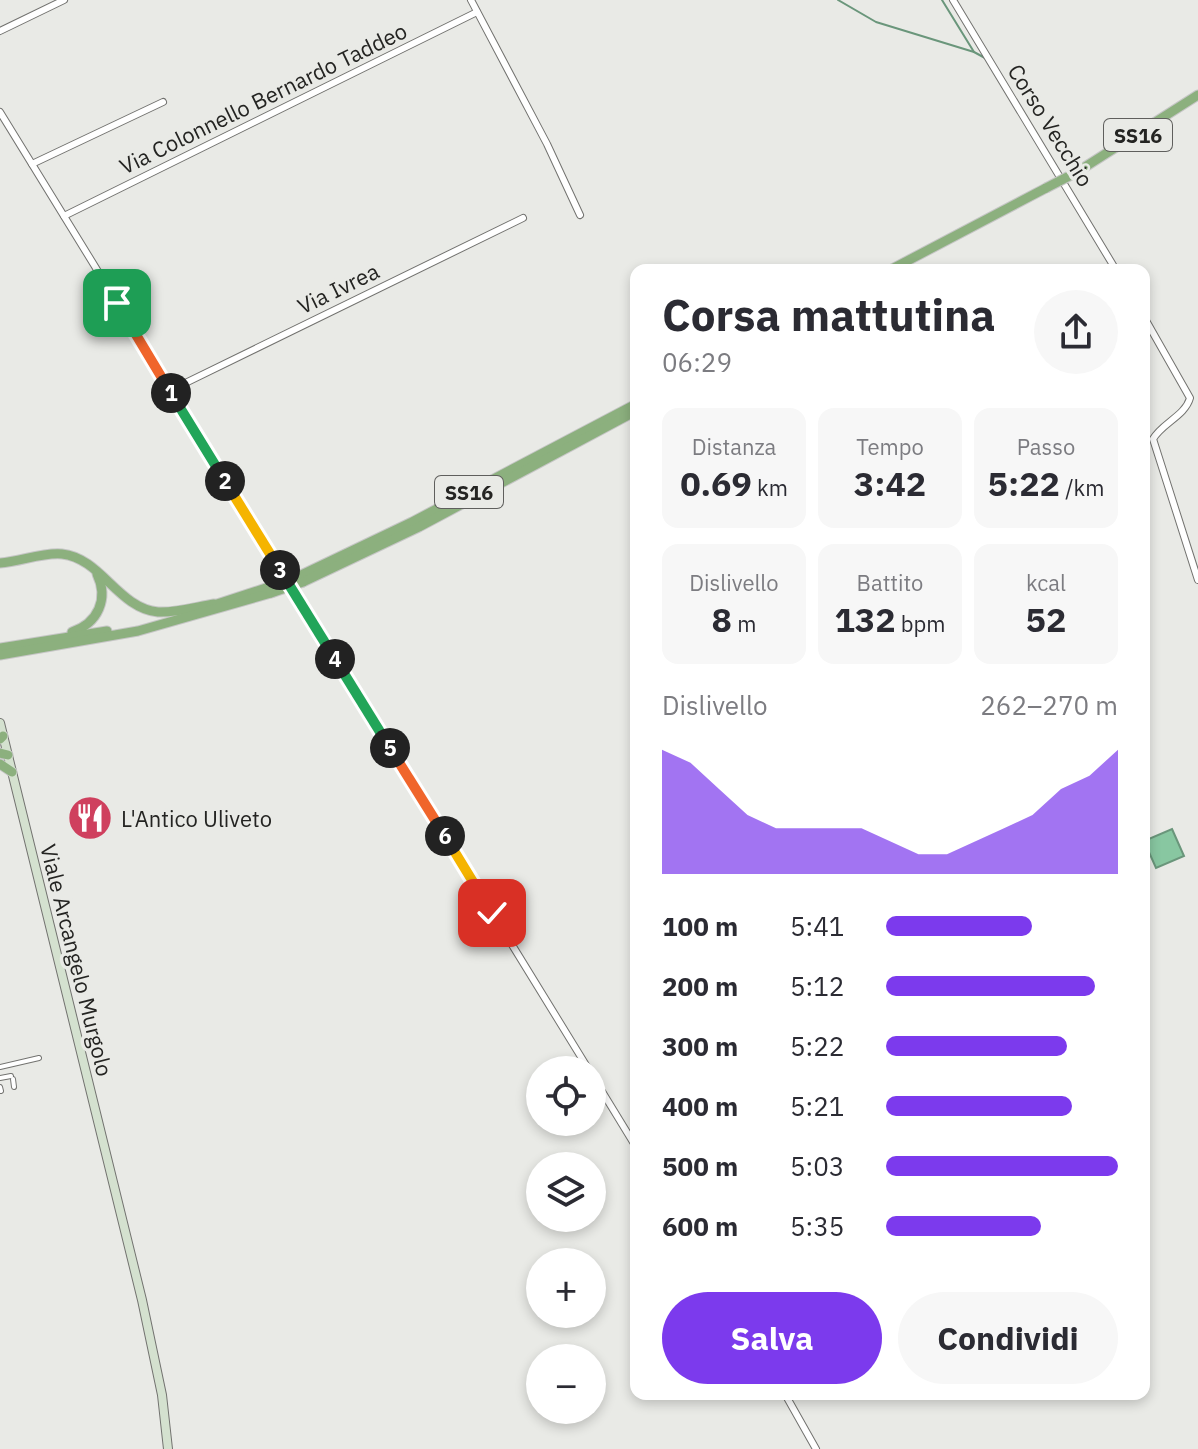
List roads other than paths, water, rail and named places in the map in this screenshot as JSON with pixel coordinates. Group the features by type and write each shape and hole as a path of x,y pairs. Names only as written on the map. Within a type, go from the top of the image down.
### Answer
{"highway":[{"name":"SS16","path":"902,264 1077,175 1198,98"},
{"name":"SS16","path":"913,264 1048,190"},
{"name":"SS16","path":"301,579 630,407"},
{"name":"SS16","path":"2,651 177,616 301,579 419,527 630,414"},
{"path":"2,563 63,554 94,570 134,604 160,619"},
{"path":"2,651 72,632 89,624 99,610 103,593 94,570"},
{"name":"SS16","path":"177,616 269,591"},
{"path":"2,758 12,772"}],"main road":[{"path":"0,723 2,758"},
{"name":"Viale Arcangelo Murgolo","path":"12,772 119,1205 162,1395 168,1449"}],"street":[{"path":"0,31 64,0"},
{"path":"471,0 547,144 580,215"},
{"name":"Corso Vecchio","path":"953,0 1112,264"},
{"name":"Via Colonnello Bernardo Taddeo","path":"64,216 477,12"},
{"path":"32,164 163,102"},
{"path":"0,112 580,1056"},
{"name":"Via Ivrea","path":"169,391 523,218"},
{"path":"1150,328 1190,398 1188,406 1159,429 1153,439 1198,580"},
{"path":"3,1068 39,1058"},
{"path":"0,1078 12,1077 14,1087"},
{"path":"606,1098 630,1137"},
{"path":"788,1400 816,1449"}],"waterway":[{"path":"838,0 876,22 974,52"},
{"path":"942,0 974,52 985,58"}],"place":[{"name":"L'Antico Uliveto","path":"90,818"}]}
